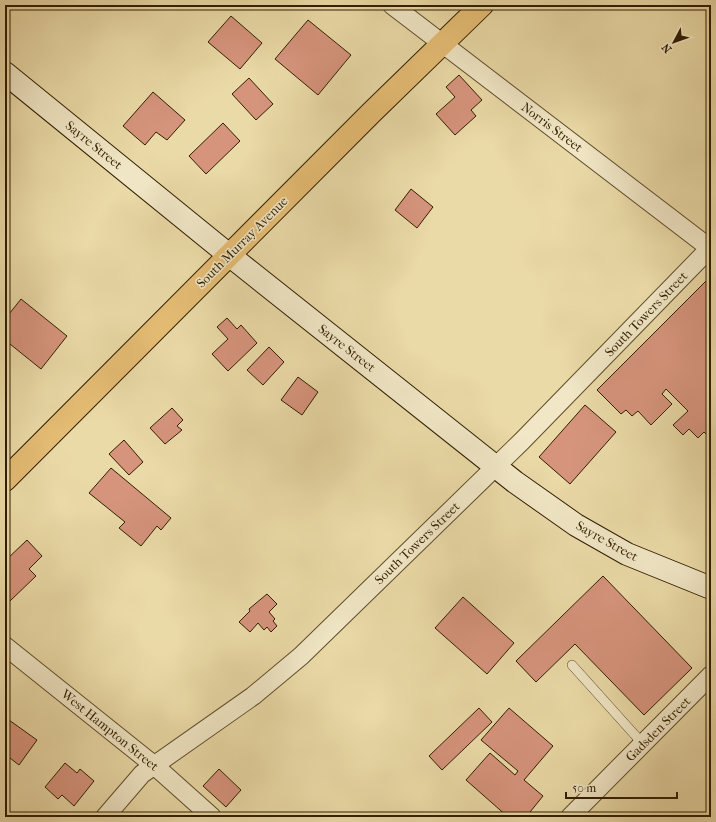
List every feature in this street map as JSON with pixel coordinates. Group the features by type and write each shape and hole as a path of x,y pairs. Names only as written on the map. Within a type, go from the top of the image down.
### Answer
{"main road":[{"name":"South Murray Avenue","path":"5,480 229,255 482,5"},
{"name":"Sayre Street","path":"5,73 229,255 496,466 576,525 627,554 711,588"}],"street":[{"name":"Norris Street","path":"392,5 711,248"},
{"name":"South Towers Street","path":"105,817 142,774 254,696 301,656 496,466 711,248"},
{"name":"West Hampton Street","path":"5,646 155,766 212,817"},
{"name":"Gadsden Street","path":"570,817 711,675"}],"lane":[{"path":"572,665 643,744"}],"building":[{"path":"231,16 262,43 240,69 208,42"},
{"path":"308,20 351,55 318,95 275,59"},
{"path":"459,75 482,100 471,110 476,116 455,135 436,114 455,97 446,87"},
{"path":"249,78 273,104 256,120 232,94"},
{"path":"153,92 185,120 167,140 156,132 145,145 123,126"},
{"path":"223,123 240,141 206,174 189,156"},
{"path":"411,189 433,207 417,228 395,210"},
{"path":"711,276 711,439 704,432 698,438 689,429 683,435 673,425 688,411 666,389 662,394 672,404 651,425 638,411 632,416 626,410 621,414 597,390"},
{"path":"21,299 67,336 41,369 5,340 5,319"},
{"path":"227,318 237,329 241,325 257,343 228,371 212,354 228,339 217,327"},
{"path":"269,347 284,362 263,385 247,370"},
{"path":"298,377 318,392 302,415 281,400"},
{"path":"585,405 616,432 570,484 539,457"},
{"path":"172,408 183,420 177,426 182,430 165,444 150,428"},
{"path":"124,440 143,462 129,475 109,454"},
{"path":"111,468 171,518 161,530 157,526 141,546 119,528 125,522 89,493"},
{"path":"27,540 42,556 29,569 36,576 10,601 5,596 5,561"},
{"path":"603,576 692,668 644,715 575,644 536,682 516,661"},
{"path":"267,594 277,604 269,612 275,619 273,621 277,626 271,632 267,627 264,630 258,623 250,632 239,622 250,611 249,609"},
{"path":"463,597 514,643 487,674 435,628"},
{"path":"479,708 492,722 442,770 429,756"},
{"path":"509,708 553,746 524,780 543,796 526,817 508,817 466,780 490,753 515,775 518,771 481,740"},
{"path":"9,720 37,740 19,765 6,755 5,757 5,725"},
{"path":"65,763 77,773 80,769 94,781 74,806 62,795 58,799 45,787"},
{"path":"219,769 241,790 226,807 203,786"}]}
